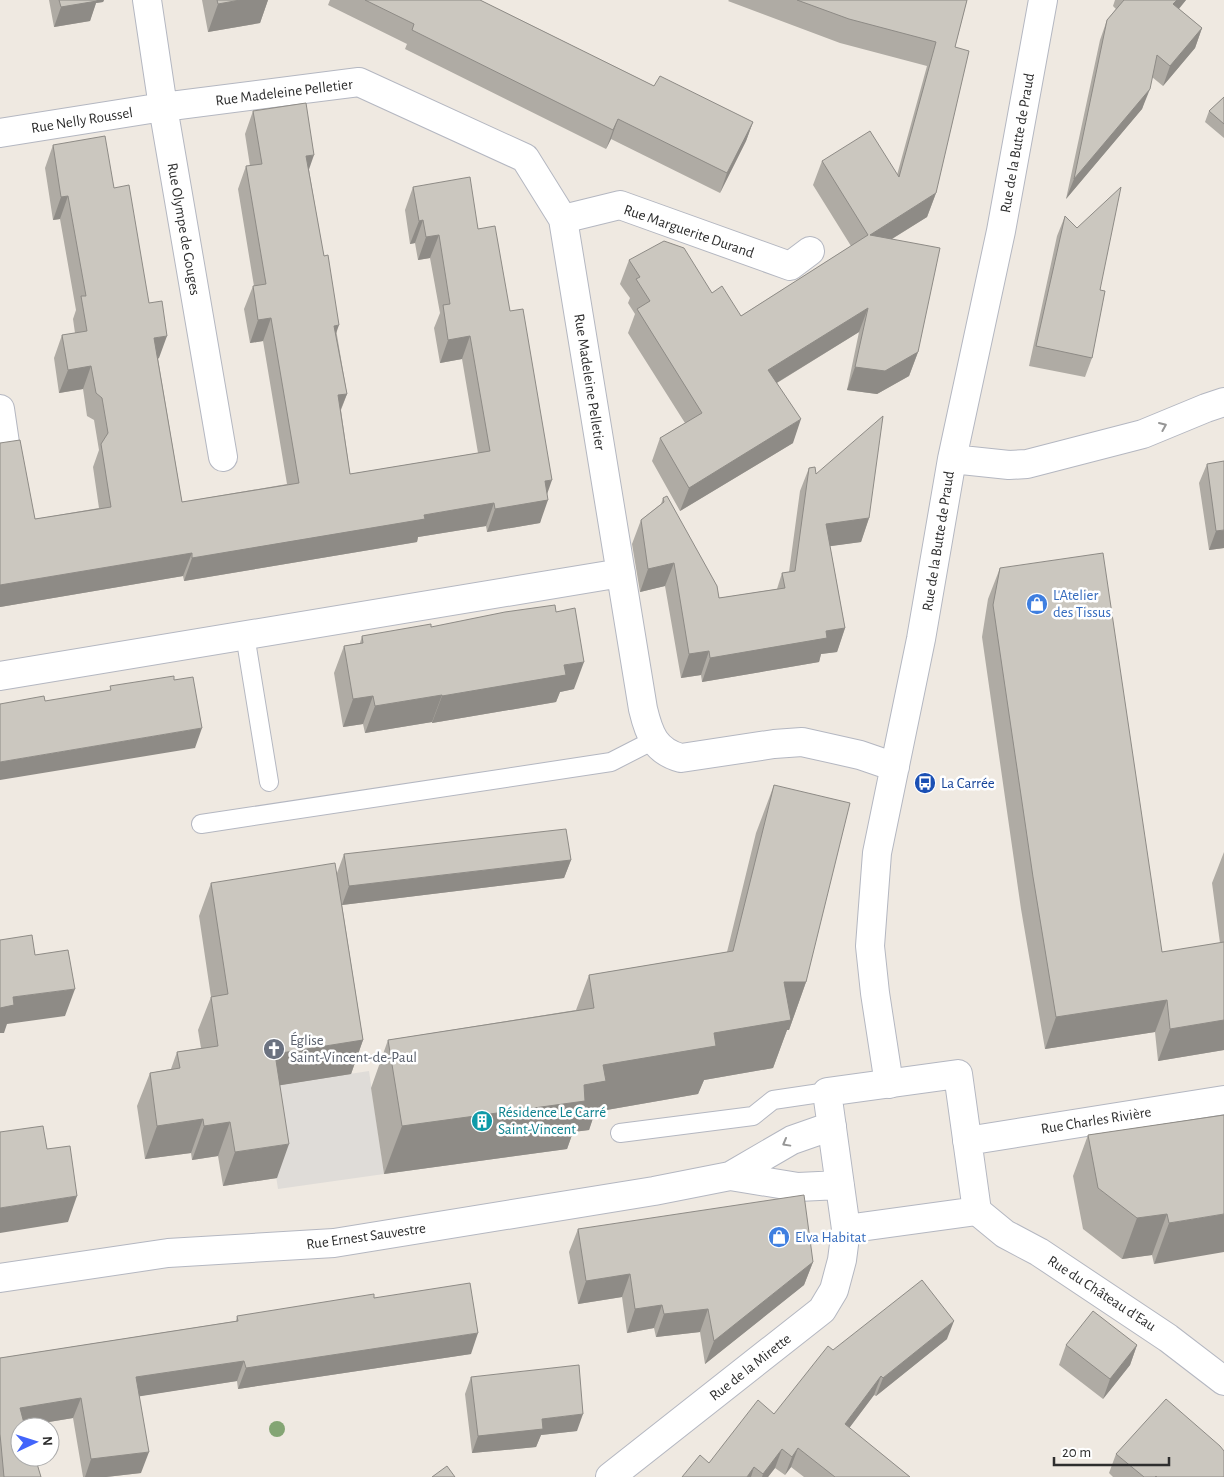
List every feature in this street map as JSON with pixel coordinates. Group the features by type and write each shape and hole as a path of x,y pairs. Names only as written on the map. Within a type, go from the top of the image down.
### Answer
{"street":[{"name":"Rue Olympe de Gouges","path":"147,0 163,107 223,457"},
{"name":"Rue de la Butte de Praud","path":"890,1084 875,993 870,946 877,853 928,607 952,459 1001,231 1042,0"},
{"name":"Rue Madeleine Pelletier","path":"163,107 359,82 525,158 563,219 643,709 648,729 654,740"},
{"name":"Rue Nelly Roussel","path":"0,133 163,107"},
{"name":"Rue Marguerite Durand","path":"563,219 620,206 790,266 810,250"},
{"path":"952,459 1009,465 1027,464 1143,434 1224,402"},
{"path":"0,409 5,443"},
{"path":"0,676 621,573"},
{"path":"654,740 667,752 681,758 774,744 802,742 860,755 895,767"},
{"path":"827,1092 958,1074 977,1210 846,1229"},
{"name":"Rue de la Mirette","path":"610,1477 822,1310 834,1290 842,1260 846,1229 827,1092"},
{"name":"Rue Charles Rivière","path":"967,1140 1224,1100"},
{"name":"Rue Ernest Sauvestre","path":"0,1278 168,1253 334,1243 645,1192 730,1176 792,1140 832,1126"},
{"name":"Rue Ernest Sauvestre","path":"730,1176 798,1188 840,1185"},
{"name":"Rue du Château d'Eau","path":"977,1210 1005,1234 1039,1252 1168,1338 1224,1381"}],"lane":[{"path":"245,636 268,782"},
{"path":"201,824 611,762 654,740"},
{"path":"620,1133 753,1116 774,1100 827,1092"}],"shaded area":[{"path":"369,1071 384,1174 278,1189 261,1076 317,1079"}],"building":[{"path":"59,0 97,0 97,1 61,7"},
{"path":"217,0 240,0 218,4"},
{"path":"365,0 480,0 654,86 660,76 753,122 727,173 618,119 613,130 412,30 414,24"},
{"path":"797,0 967,0 955,47 969,51 936,193 870,235 940,248 918,352 885,371 855,367 868,308 768,370 801,419 689,488 660,438 702,413 637,309 650,301 636,279 640,277 629,260 664,241 684,248 712,293 722,286 741,316 868,235 822,161 870,131 899,177 936,42 849,19"},
{"path":"1124,0 1177,0 1173,4 1202,28 1170,66 1157,55 1150,89 1074,179 1107,20"},
{"path":"1224,97 1224,124 1209,111"},
{"path":"306,103 314,155 306,156 324,256 328,255 339,325 334,326 347,394 338,395 350,474 490,451 470,336 448,340 443,305 450,304 439,235 426,237 423,220 419,221 413,187 470,177 478,229 495,226 510,311 523,309 552,480 545,481 548,500 495,509 494,503 424,515 425,519 192,558 192,553 0,585 0,443 20,440 35,519 111,507 101,444 108,433 102,398 96,393 91,366 68,370 62,335 87,331 81,296 86,296 68,196 61,197 53,145 105,136 114,188 129,185 149,303 162,301 167,336 154,338 182,502 299,483 271,318 258,320 253,286 266,284 246,166 262,164 253,111"},
{"path":"1121,187 1100,290 1105,291 1092,358 1036,346 1065,216 1077,228"},
{"path":"883,416 869,518 826,524 845,628 826,631 827,638 710,658 709,651 689,654 674,563 648,569 641,520 664,502 663,498 667,496 717,586 719,598 785,588 782,573 795,571 809,468 815,467 816,474"},
{"path":"1224,461 1224,530 1216,531 1207,464"},
{"path":"1103,553 1162,952 1224,942 1224,1020 1170,1029 1167,1000 1056,1017 1033,877 993,605 1000,568"},
{"path":"555,605 556,612 575,608 584,662 564,665 566,675 375,706 373,696 353,699 344,646 363,643 362,636 431,624 431,627 505,612"},
{"path":"174,676 174,680 193,677 202,728 0,762 0,704 44,696 45,701 111,690 110,686"},
{"path":"774,785 850,803 806,982 784,982 791,1020 714,1033 716,1046 603,1065 606,1081 584,1085 585,1101 402,1126 388,1040 594,1008 589,975 733,951"},
{"path":"566,829 571,860 349,886 344,854"},
{"name":"Église Saint-Vincent-de-Paul","path":"335,863 363,1040 275,1054 289,1144 235,1152 230,1122 204,1126 203,1119 157,1126 150,1073 180,1068 177,1052 218,1046 211,997 228,994 211,883"},
{"path":"32,935 35,955 68,950 75,989 13,997 14,1005 0,1008 0,940"},
{"path":"1224,1115 1224,1214 1169,1223 1167,1214 1137,1218 1098,1188 1088,1135"},
{"path":"43,1126 47,1149 70,1146 77,1196 0,1208 0,1132"},
{"path":"804,1195 813,1262 714,1341 708,1309 664,1314 662,1305 635,1309 630,1274 586,1281 578,1229"},
{"path":"922,1280 954,1321 883,1378 881,1376 845,1424 910,1477 835,1477 798,1448 792,1457 782,1449 763,1474 754,1467 747,1477 682,1477 700,1455 709,1463 758,1400 774,1414 828,1346 833,1350"},
{"path":"470,1283 478,1333 246,1368 244,1361 136,1377 149,1452 91,1459 81,1398 20,1408 22,1417 10,1417 10,1467 38,1467 41,1477 4,1477 0,1434 0,1358 238,1321 237,1316 374,1294 374,1298"},
{"path":"1093,1311 1137,1345 1110,1379 1066,1345"},
{"path":"579,1365 583,1414 542,1419 543,1429 478,1436 471,1377"},
{"path":"1166,1399 1224,1451 1224,1477 1144,1477 1116,1454"},
{"path":"447,1466 455,1477 432,1477"}],"place":[{"name":"L'Atelier des Tissus","path":"1037,604"},
{"name":"La Carrée","path":"925,783"},
{"name":"Église Saint-Vincent-de-Paul","path":"274,1049"},
{"name":"Résidence Le Carré Saint-Vincent","path":"482,1121"},
{"name":"Elva Habitat","path":"779,1237"}]}
